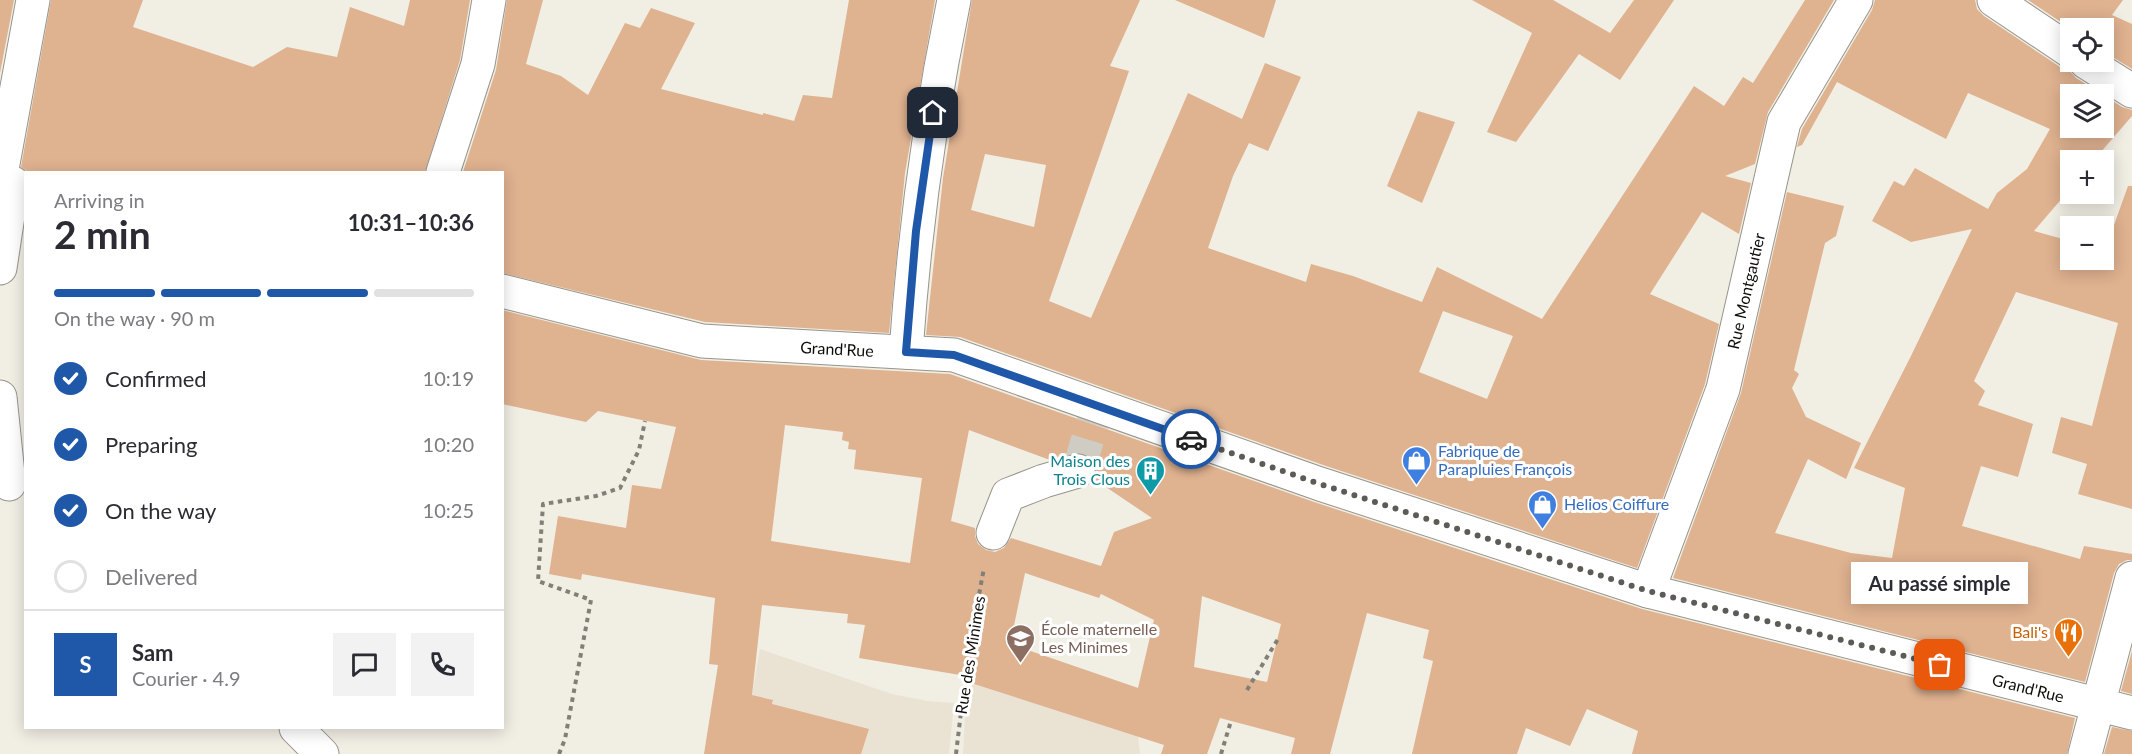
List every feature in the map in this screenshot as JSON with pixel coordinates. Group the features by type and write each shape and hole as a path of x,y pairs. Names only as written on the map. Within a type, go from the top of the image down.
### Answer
{"street":[{"path":"0,268 10,182 6,108 33,0"},
{"path":"443,171 478,64 489,0"},
{"path":"906,352 916,231 939,74 954,0"},
{"name":"Rue Montgautier","path":"1648,591 1723,389 1784,123 1856,0"},
{"path":"1994,0 2060,44"},
{"path":"2102,72 2132,91"},
{"name":"Grand'Rue","path":"504,292 702,341 954,355 1320,484 1648,591 2132,713"},
{"path":"0,397 9,484"},
{"path":"993,533 1008,495 1078,471"},
{"path":"2085,754 2132,578"},
{"path":"297,729 322,754"}],"path":[{"path":"559,754 565,739 591,600 538,581 543,504 596,496 620,488 639,450 645,421"},
{"name":"Rue des Minimes","path":"956,754 968,653 984,567"},
{"path":"1247,690 1278,639"},
{"path":"1221,754 1231,722"}],"shaded area":[{"name":"École maternelle Les Minimes","path":"1001,568 1025,574 1010,644 1138,688 1145,704 1138,737 1140,754 963,754 966,700 971,683 976,632"},
{"path":"760,649 892,694 927,701 954,703 949,754 743,754 769,733 773,700 752,695"}],"building":[{"path":"0,0 14,0 0,73"},
{"path":"51,0 143,0 133,27 253,67 287,47 337,57 350,7 404,26 410,0 470,0 460,60 425,171 27,171 21,167"},
{"path":"507,0 543,0 526,64 561,76 588,95 625,23 640,28 651,8 695,23 661,89 794,121 803,95 832,98 849,0 935,0 905,173 889,333 705,322 504,273 504,171 463,171 496,70"},
{"path":"972,0 1140,0 1110,66 1129,71 1049,301 1091,318 1188,93 1242,119 1265,63 1301,77 1268,151 1249,143 1233,176 1208,248 1306,282 1311,264 1353,276 1422,302 1437,267 1542,319 1694,86 1724,106 1743,77 1753,83 1805,0 1834,0 1768,112 1755,164 1725,176 1751,183 1739,234 1702,212 1650,294 1719,324 1705,384 1637,568 1326,466 960,337 926,335 943,178","holes":["985,154 1046,165 1034,227 971,210","1443,311 1513,336 1487,399 1419,372"]},
{"path":"1175,0 1276,0 1264,38"},
{"path":"1472,0 1553,0 1610,33 1634,0 1674,0 1620,80 1579,54 1516,142 1487,132 1532,33"},
{"path":"1875,0 1975,0 1977,9 1984,16 2060,67 2060,72 2071,72 2086,84 2060,84 2060,138 2113,138 2103,150 2060,150 2060,201 2034,231 2060,238 2060,270 2114,270 2114,225 2128,186 2132,186 2132,509 2078,494 2087,464 2052,453 2061,417 2092,426 2118,323 2016,292 1974,381 1985,391 1978,405 2033,424 2018,477 1981,466 1962,526 2080,559 2084,546 2132,554 2132,560 2119,564 2114,573 2085,682 1673,578 1741,393 1787,192 1844,206 1836,236 1825,243 1794,370 1799,374 1792,388 1806,417 1861,443 1846,479 1808,459 1775,533 1851,553 1892,558 1905,488 1854,468 1972,229 1911,242 1872,221 1894,181 1904,186 1915,168 1988,209 1997,193 2027,169 2050,129 1968,93 1946,139 1837,82 1802,145 1797,147 1802,129 1872,10"},
{"path":"2028,0 2123,0 2112,15 2132,24 2132,69 2114,58 2114,18 2060,18 2060,21"},
{"path":"2114,102 2132,110 2132,116 2114,137"},
{"path":"1418,111 1455,122 1422,203 1387,186"},
{"path":"504,311 701,360 950,374 1314,502 1642,609 2075,718 2067,754 1632,754 1638,731 1587,709 1570,746 1526,728 1517,754 1412,754 1433,661 1423,658 1429,630 1367,613 1330,754 1291,754 1295,738 1220,718 1207,754 1161,754 1164,745 971,683 972,677 859,658 865,625 847,623 848,614 762,605 752,695 773,700 772,704 869,729 861,754 704,754 718,665 709,664 715,598 582,574 581,580 549,574 558,516 626,528 632,485 661,489 676,427 598,411 586,422 504,404","holes":["785,425 843,432 842,440 849,442 848,449 856,450 854,469 922,478 910,563 771,541","969,430 1050,460 1073,453 1083,453 1096,465 1094,479 1152,518 1114,532 1101,566 1011,538 1004,548 995,552 986,550 978,544 975,528 951,521","1025,573 1099,598 1101,594 1154,620 1138,688 1010,644","1202,596 1281,624 1267,682 1194,667"]},
{"path":"2132,651 2132,694 2121,691"},
{"path":"2112,727 2132,731 2132,754 2104,754"}],"tunnel":[{"path":"1078,471 1093,422"}],"way so far":[{"path":"1191,439 1320,484 1648,591 1940,665"}],"place":[{"name":"Fabrique de Parapluies François","path":"1417,486"},
{"name":"Maison des Trois Clous","path":"1151,496"},
{"name":"Helios Coiffure","path":"1543,530"},
{"name":"Bali's","path":"2069,658"},
{"name":"École maternelle Les Minimes","path":"1020,664"},
{"name":"Au passé simple","path":"1940,665"}],"route":[{"path":"933,113 916,231 906,352 954,355 1191,439"}]}
